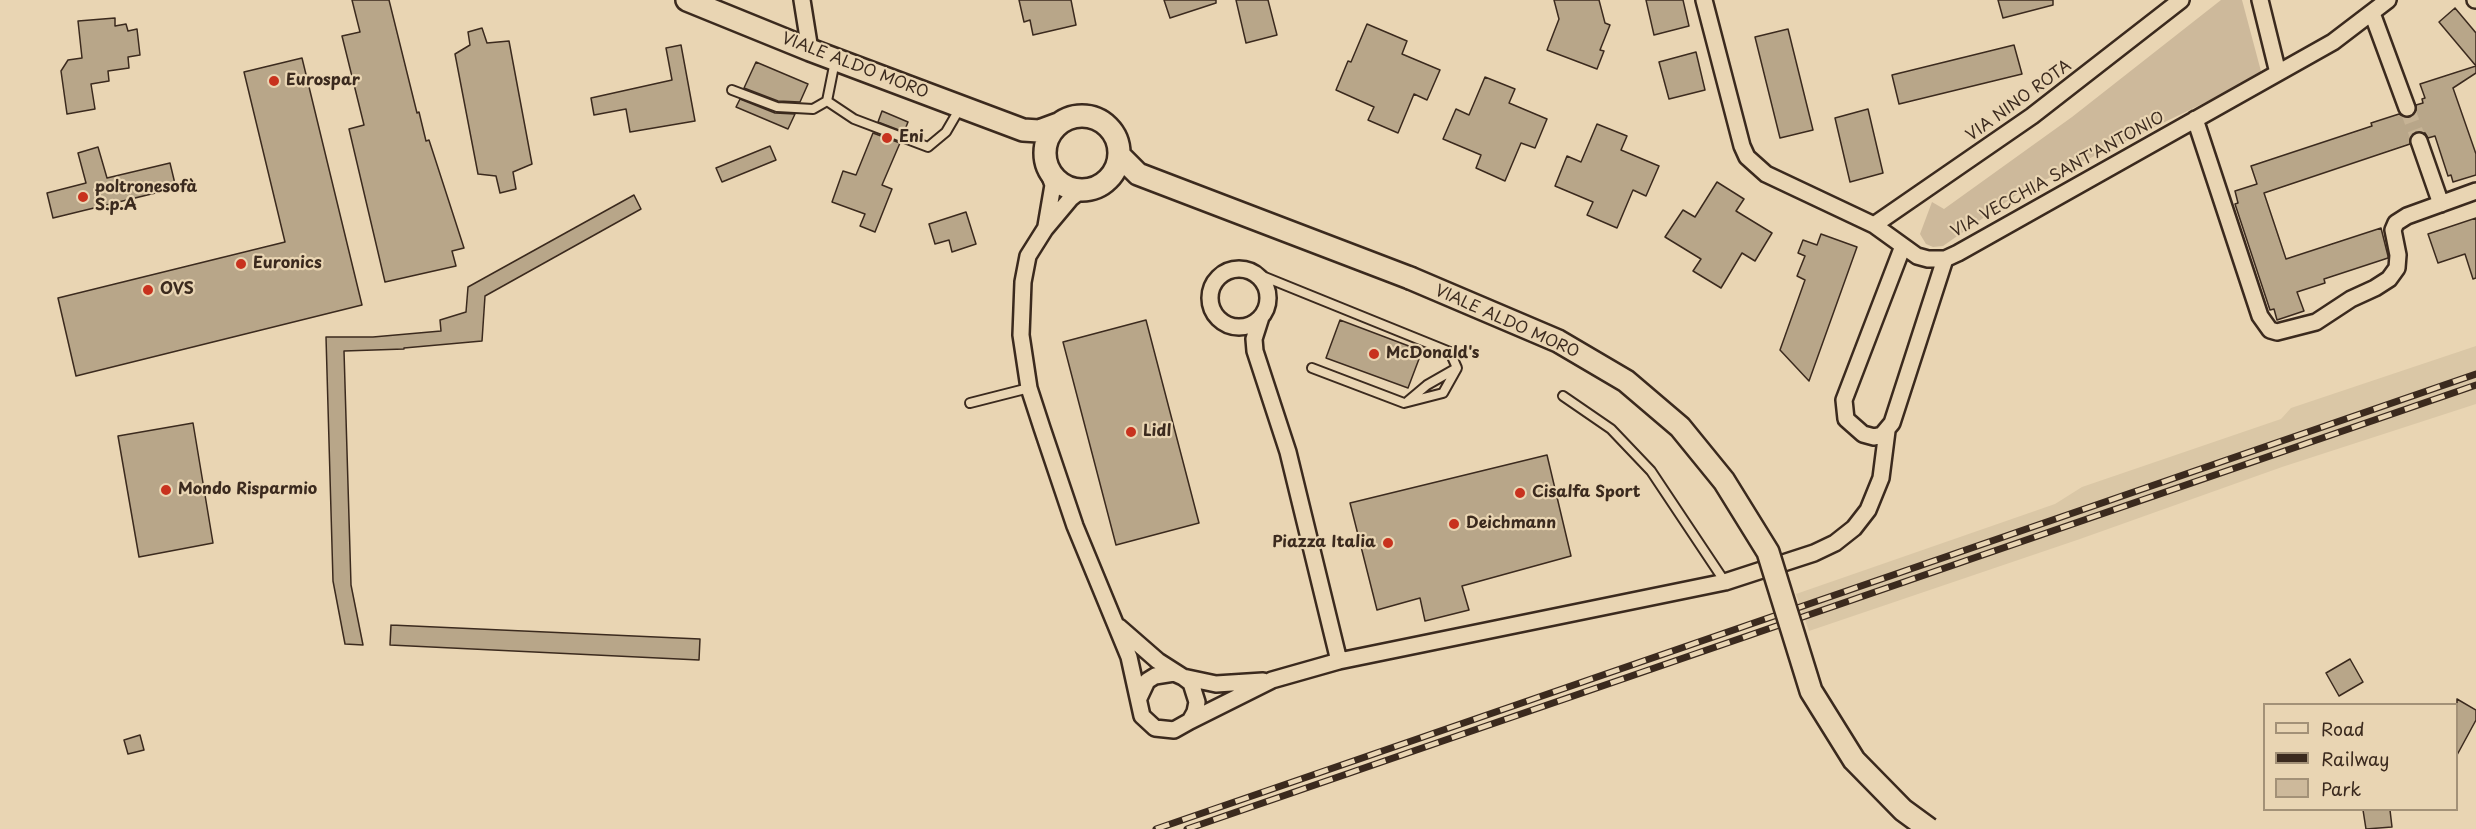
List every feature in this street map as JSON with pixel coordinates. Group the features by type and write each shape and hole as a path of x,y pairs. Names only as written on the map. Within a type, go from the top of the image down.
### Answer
{"main road":[{"name":"VIALE ALDO MORO","path":"687,0 810,50 1023,130 1039,131 1070,118 1083,116 1095,118 1105,123 1113,132 1118,143 1119,154 1138,174 1410,278 1558,341 1626,381 1680,427 1724,481 1768,552 1811,691 1854,760 1903,810 1929,829"},
{"path":"1046,165 1045,146 1050,134 1058,124"},
{"path":"1023,130 1034,141 1056,181 1067,188 1080,191"},
{"path":"1111,177 1117,166 1119,154"},
{"name":"VIALE ALDO MORO","path":"1080,191 1092,190 1111,177 1138,174"}],"street":[{"path":"802,0 810,50"},
{"path":"1704,0 1742,146 1748,157 1766,174 1874,225 1917,256 1928,259 1945,259"},
{"name":"VIA NINO ROTA","path":"1874,225 2032,116 2181,0"},
{"path":"2260,0 2278,73"},
{"name":"VIA VECCHIA SANT'ANTONIO","path":"1272,680 1339,661 1725,582 1814,553 1835,543 1854,528 1868,510 1881,478 1887,431 1892,423 1945,259 2333,42 2388,0"},
{"path":"2372,13 2407,108"},
{"path":"2195,119 2260,316 2270,330 2277,333 2316,322 2350,299 2389,279 2397,268 2398,255 2393,230 2396,223 2476,191"},
{"path":"2419,141 2441,204"},
{"path":"1045,229 1052,201 1053,185 1046,165"},
{"path":"1080,191 1071,198 1045,229 1028,256 1023,282 1021,335 1029,388 1075,526 1129,657 1142,716 1155,728 1174,730 1272,680"},
{"path":"1887,431 1874,437 1863,434 1846,419 1844,400 1903,246"},
{"path":"1255,351 1247,340 1219,319 1210,303 1213,285 1219,277 1235,269 1245,269 1255,273 1267,289 1267,309 1261,317 1254,339 1255,351 1288,452 1339,661"},
{"path":"1230,326 1245,327 1261,317"},
{"path":"1114,622 1158,661 1191,683 1197,702 1190,721"},
{"path":"1139,698 1147,681 1155,676 1174,673 1216,684 1272,680"}],"lane":[{"path":"732,90 777,107 813,109 827,101 836,60"},
{"path":"827,101 854,119 928,147 946,132 961,107"},
{"path":"1255,273 1450,352 1457,368"},
{"path":"1312,368 1404,403 1443,393 1457,368"},
{"path":"1404,403 1427,385 1457,368"},
{"path":"970,403 1029,388"},
{"path":"1563,396 1611,429 1651,471 1725,582"}],"shaded area":[{"path":"2476,346 2476,404 2282,467 2080,539 1809,631 1796,594 2055,504 2082,487 2281,419 2291,408"}],"green space":[{"path":"2221,0 2242,0 2262,75 2022,191 1943,246 1933,247 1926,244 1920,234 1932,202 1944,209 2072,117"}],"building":[{"path":"352,0 389,0 417,113 419,112 426,141 429,140 464,248 452,251 456,266 385,282 349,129 364,125 342,36 360,32"},
{"path":"1019,0 1071,0 1076,25 1033,35 1030,20 1024,22"},
{"path":"1164,0 1216,0 1216,3 1170,18"},
{"path":"1236,0 1268,0 1277,35 1246,43"},
{"path":"1554,0 1599,0 1605,23 1610,25 1600,50 1604,51 1597,69 1547,50 1559,19"},
{"path":"1646,0 1683,0 1689,26 1654,35"},
{"path":"1998,0 2053,0 2053,5 2003,18"},
{"path":"2455,8 2476,33 2476,66 2439,22"},
{"path":"115,18 115,26 126,24 128,31 137,29 140,55 128,57 129,68 108,71 109,81 91,84 95,109 67,114 61,71 68,60 82,58 78,21"},
{"path":"1367,24 1407,41 1402,54 1440,70 1427,100 1414,94 1398,133 1368,120 1374,107 1336,90"},
{"path":"482,28 487,43 509,41 532,164 513,172 516,189 500,193 496,176 478,174 455,54 470,45 468,32"},
{"path":"1788,29 1813,130 1780,138 1755,37"},
{"path":"681,45 695,121 630,132 626,109 594,115 591,98 672,80 666,48"},
{"path":"2014,45 2022,74 1899,104 1892,75"},
{"path":"1696,52 1705,90 1669,99 1659,62"},
{"path":"302,58 362,305 76,376 58,298 285,242 244,72"},
{"path":"756,62 808,84 800,102 778,101 744,88"},
{"path":"2476,66 2476,73 2453,88 2476,154 2476,175 2453,182 2451,175 2448,176 2435,136 2428,138 2425,133 2416,132 2411,135 2410,144 2264,193 2286,259 2381,228 2388,256 2388,258 2324,279 2325,283 2297,292 2304,311 2277,320 2274,309 2270,310 2235,204 2238,203 2235,191 2257,184 2251,166 2372,126 2371,123 2399,114 2411,117 2416,110 2416,105 2423,103 2422,99 2425,98 2420,84"},
{"path":"1485,77 1515,89 1509,103 1547,119 1535,148 1521,143 1505,181 1476,168 1481,155 1443,139 1456,109 1469,115"},
{"path":"740,99 775,113 795,114 788,129 736,107"},
{"path":"1868,109 1883,173 1850,182 1835,118"},
{"path":"882,111 908,122 904,132 878,122"},
{"path":"1597,124 1627,136 1621,150 1659,166 1646,196 1633,190 1617,228 1587,215 1593,202 1555,186 1567,156 1581,162"},
{"path":"873,133 900,143 882,185 892,189 875,232 860,226 865,214 832,202 843,171 856,175"},
{"path":"770,146 776,160 722,182 716,168"},
{"path":"98,147 107,178 170,163 176,188 53,218 47,193 86,183 78,153"},
{"path":"1717,182 1744,199 1736,211 1772,233 1755,261 1742,253 1721,288 1693,271 1701,259 1665,237 1683,210 1695,217"},
{"path":"634,195 641,209 485,296 482,341 404,349 344,351 351,585 363,645 345,644 333,581 326,337 373,337 441,331 440,320 466,312 468,287"},
{"path":"966,212 976,244 952,252 949,240 935,244 929,224"},
{"path":"2476,218 2476,278 2473,279 2465,254 2438,263 2428,234"},
{"path":"1821,234 1857,247 1809,381 1780,350 1805,280 1797,276 1805,256 1798,253 1803,240 1817,245"},
{"name":"Lidl","path":"1146,320 1199,523 1116,545 1063,342"},
{"name":"McDonald's","path":"1340,320 1422,351 1408,388 1326,358"},
{"name":"Mondo Risparmio","path":"193,423 213,543 139,557 118,436"},
{"path":"1547,455 1571,556 1462,586 1469,610 1425,621 1420,598 1377,610 1350,503"},
{"path":"391,625 700,639 699,660 390,645"},
{"path":"2350,659 2363,682 2339,696 2326,673"},
{"path":"2457,699 2476,710 2476,720 2458,753 2458,703"},
{"path":"140,735 144,750 128,754 124,740"},
{"path":"2363,811 2390,811 2392,827 2366,829"}],"tunnel":[{"path":"2407,108 2419,141"}],"railway":[{"path":"1156,829 2476,374"},
{"path":"1187,829 2476,385"}],"place":[{"name":"Eurospar","path":"274,81"},
{"name":"Eni","path":"887,138"},
{"name":"poltronesofà S.p.A","path":"83,197"},
{"name":"Euronics","path":"241,264"},
{"name":"OVS","path":"148,290"},
{"name":"McDonald's","path":"1374,354"},
{"name":"Lidl","path":"1131,432"},
{"name":"Mondo Risparmio","path":"166,490"},
{"name":"Cisalfa Sport","path":"1520,493"},
{"name":"Deichmann","path":"1454,524"},
{"name":"Piazza Italia","path":"1388,543"}]}
